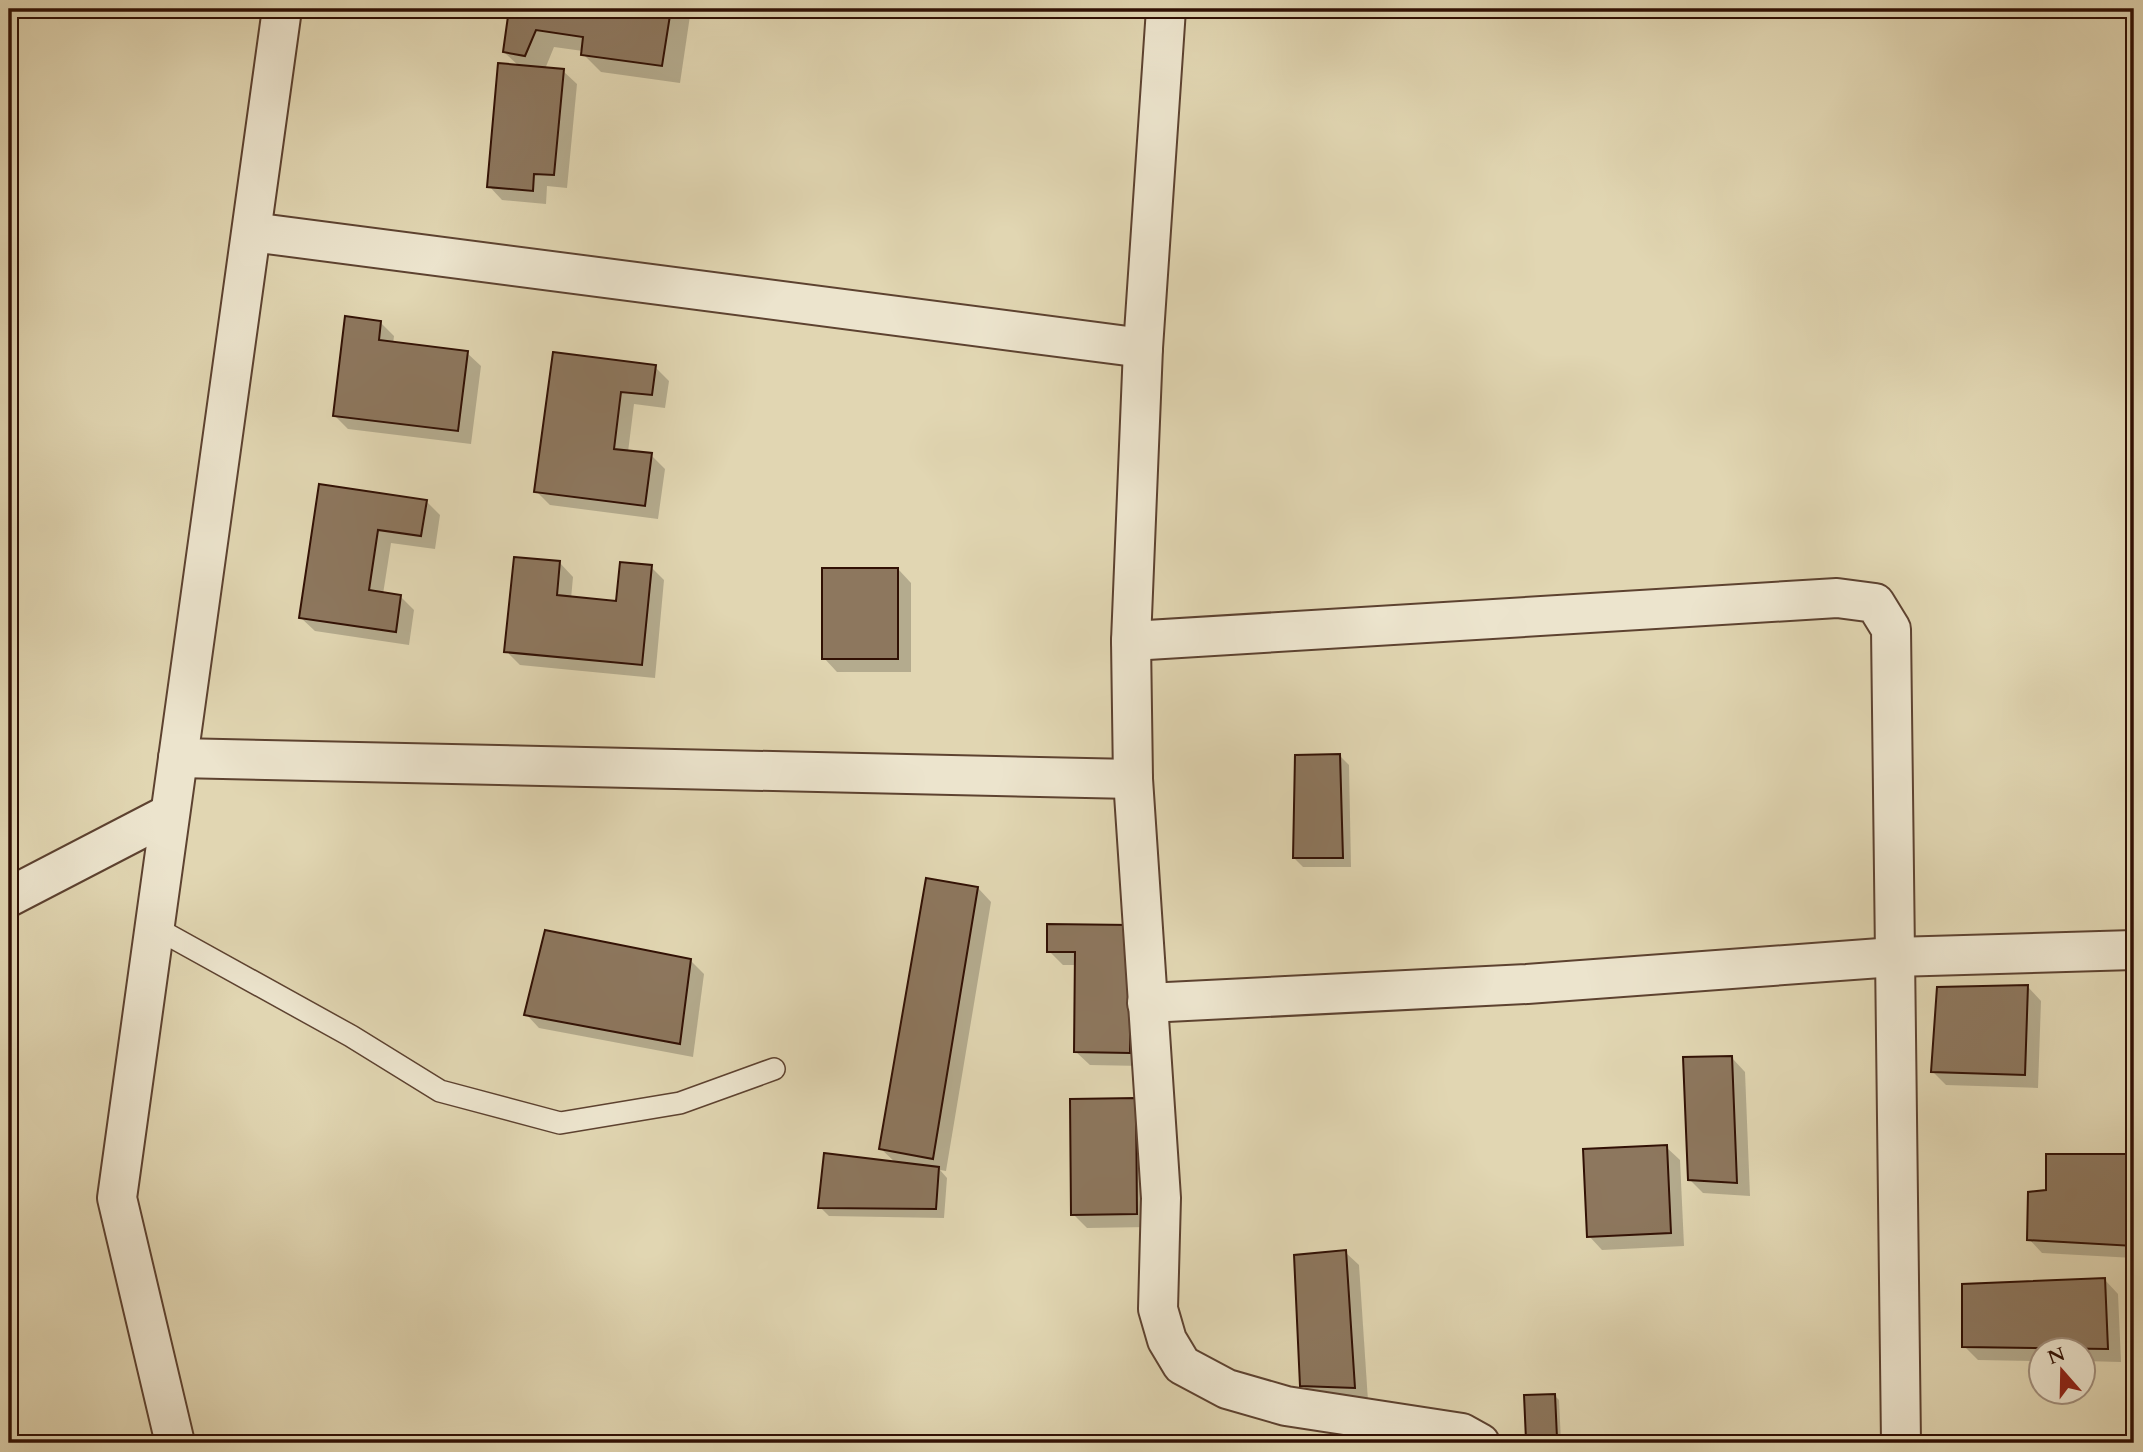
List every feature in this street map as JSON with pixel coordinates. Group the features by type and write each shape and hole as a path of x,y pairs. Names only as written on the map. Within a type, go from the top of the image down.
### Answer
{"street":[{"path":"175,1443 117,1198 282,9"},
{"path":"1166,9 1143,348 1131,641 1133,779 1161,1198 1158,1309 1167,1340 1182,1365 1227,1389 1286,1406 1462,1433 1480,1443"},
{"path":"252,232 1143,348"},
{"path":"1131,641 1838,598 1875,603 1891,629 1901,1443"},
{"path":"178,758 1133,779"},
{"path":"9,897 169,814"},
{"path":"1147,1003 1527,984 1894,957 2134,950"}],"lane":[{"path":"154,927 351,1036 440,1091 560,1123 680,1103 774,1069"}],"building":[{"path":"509,9 671,9 662,66 581,55 583,37 536,30 525,56 503,52"},
{"path":"498,63 564,69 554,175 534,174 533,191 487,187"},
{"path":"345,316 381,321 379,340 468,351 458,431 333,416"},
{"path":"553,352 656,365 652,395 621,392 614,449 652,453 645,506 534,492"},
{"path":"319,484 427,500 421,536 378,530 369,590 401,595 396,632 299,618"},
{"path":"514,557 560,561 557,595 616,601 620,562 652,565 642,665 504,652"},
{"path":"822,568 898,568 898,659 822,659"},
{"path":"1340,754 1343,858 1293,858 1295,755"},
{"path":"926,878 978,887 933,1159 879,1149"},
{"path":"1047,924 1131,925 1130,1053 1074,1052 1075,952 1047,952"},
{"path":"545,930 691,959 680,1044 524,1015"},
{"path":"2028,985 2025,1075 1931,1072 1937,987"},
{"path":"1732,1056 1737,1183 1688,1180 1683,1057"},
{"path":"1136,1098 1137,1214 1071,1215 1070,1099"},
{"path":"1667,1145 1671,1233 1587,1237 1583,1149"},
{"path":"824,1153 939,1167 936,1209 818,1208"},
{"path":"2046,1154 2134,1154 2134,1246 2027,1240 2028,1192 2046,1190"},
{"path":"1346,1250 1355,1388 1300,1386 1294,1255"},
{"path":"2105,1278 2108,1349 2098,1349 2098,1336 2028,1336 2028,1348 1962,1347 1962,1284"},
{"path":"1555,1394 1557,1438 1526,1440 1524,1395"}]}
